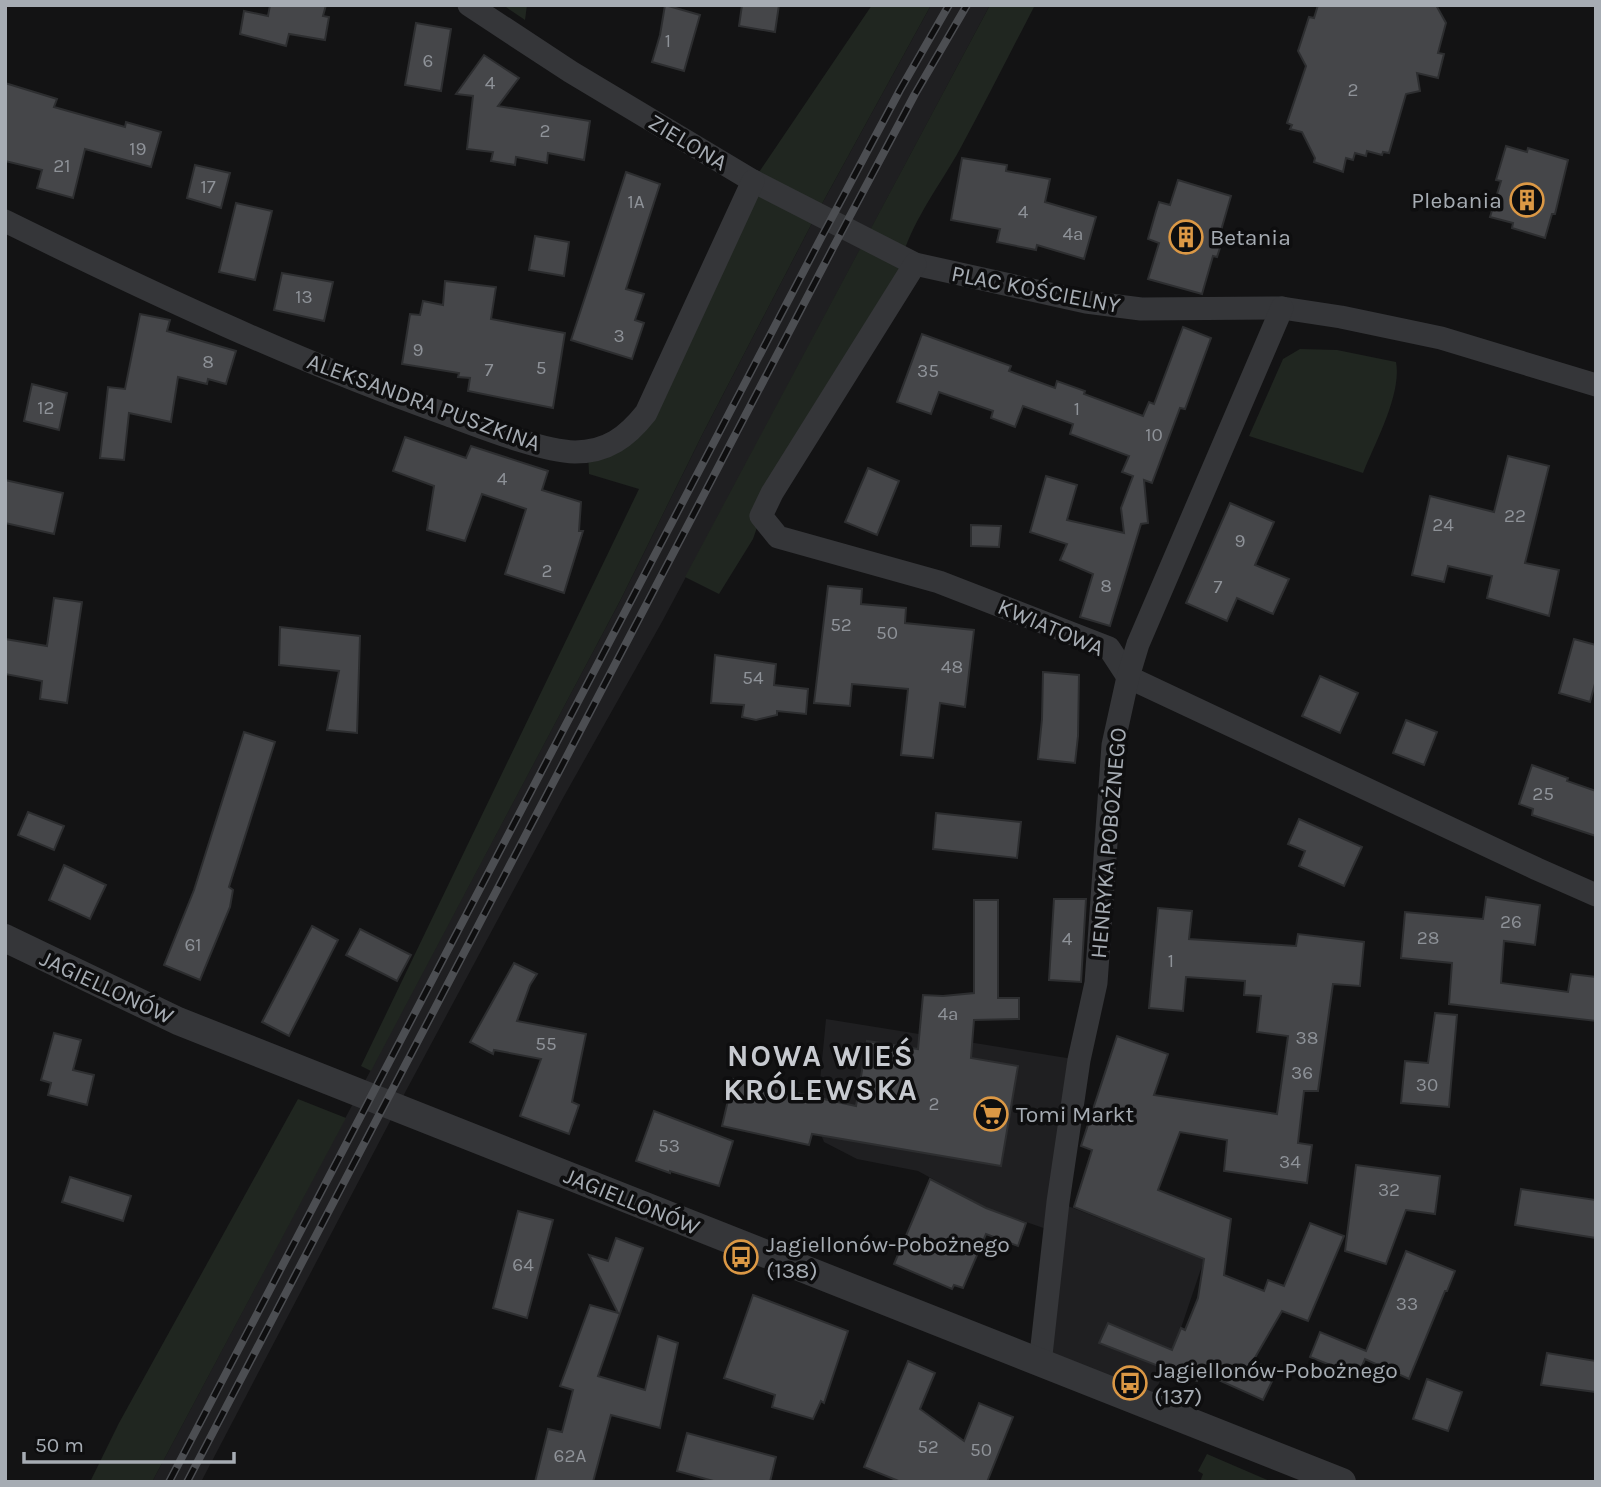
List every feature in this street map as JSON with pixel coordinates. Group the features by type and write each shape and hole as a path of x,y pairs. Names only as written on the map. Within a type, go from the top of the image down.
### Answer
{"street":[{"name":"ZIELONA","path":"469,5 570,72 753,181 915,264"},
{"name":"ALEKSANDRA PUSZKINA","path":"5,221 231,326 399,398 539,445 577,452 598,450 615,443 632,430 646,413 753,181"},
{"name":"PLAC KOŚCIELNY","path":"915,264 1086,303 1141,309 1282,308 1341,317 1441,338 1596,385"},
{"name":"KWIATOWA","path":"915,264 772,493 761,516 778,537 939,582 1109,648 1128,677 1596,895"},
{"name":"HENRYKA POBOŻNEGO","path":"1040,1364 1058,1202 1077,1073 1096,983 1113,745 1128,677 1138,644 1282,308"},
{"name":"JAGIELLONÓW","path":"5,938 178,1021 1342,1482"}],"shaded area":[{"path":"503,5 527,5 525,20"},
{"path":"872,5 931,5 824,200 703,433 621,599 371,1071 361,1066 639,489 589,474 588,451 632,430 753,181"},
{"path":"931,5 990,5 663,620 563,798 408,1087 201,1482 152,1482 621,599 703,433 824,200"},
{"path":"990,5 1035,5 960,149 907,242 902,257 915,264 761,516 753,539 719,594 685,577"},
{"path":"1300,349 1337,350 1396,362 1397,375 1391,403 1363,473 1249,436 1283,359"},
{"path":"826,1019 1079,1060 1058,1202 1204,1260 1150,1406 1040,1364 1055,1232 986,1208 918,1171 857,1159 824,1142 816,1122"},
{"path":"298,1099 346,1118 152,1482 90,1482 119,1423"},
{"path":"1207,1454 1272,1482 1200,1482 1203,1474 1198,1471"}],"building":[{"path":"270,5 326,5 323,16 329,17 325,40 289,34 286,46 240,34 244,11 268,16"},
{"path":"665,5 700,15 684,71 652,62"},
{"path":"742,5 779,5 775,32 739,26"},
{"path":"1318,5 1436,5 1446,23 1438,53 1444,54 1438,78 1417,73 1420,91 1406,94 1389,153 1383,152 1382,155 1367,151 1366,156 1355,153 1353,160 1346,158 1343,172 1314,162 1315,158 1302,132 1290,129 1292,125 1287,123 1306,66 1298,51 1309,17 1314,18"},
{"path":"416,23 451,29 441,91 405,85"},
{"path":"484,55 519,78 498,106 590,121 584,160 548,153 547,163 516,157 515,165 491,161 493,152 467,149 473,96 456,94"},
{"path":"5,83 57,99 54,107 125,127 126,122 161,132 151,167 85,149 73,198 37,188 42,170 5,161"},
{"name":"Plebania","path":"1506,146 1527,152 1528,148 1568,160 1555,214 1552,214 1545,238 1512,228 1513,223 1490,217 1501,181 1496,180"},
{"path":"962,158 1007,165 1006,171 1050,179 1045,202 1096,217 1084,259 1037,245 1036,250 997,242 1000,229 951,220"},
{"path":"195,165 230,173 221,208 187,198"},
{"path":"626,172 660,184 626,289 644,294 635,320 644,323 632,359 571,340"},
{"name":"Betania","path":"1178,180 1231,196 1220,234 1224,236 1217,257 1213,256 1202,294 1148,279 1159,243 1148,239 1156,211 1159,202 1170,205"},
{"path":"236,203 272,211 255,280 219,272"},
{"path":"535,236 569,242 564,276 529,270"},
{"path":"282,273 333,282 324,321 274,310"},
{"path":"445,281 496,287 491,319 565,333 553,408 468,391 470,378 458,377 459,373 402,364 410,314 420,315 423,301 443,305"},
{"path":"140,314 170,320 167,331 236,351 226,384 208,379 207,384 178,377 171,422 129,413 124,460 100,458 108,387 125,389"},
{"path":"1183,327 1211,338 1185,409 1180,408 1152,483 1144,480 1148,523 1141,524 1110,626 1080,617 1093,574 1060,560 1067,544 1030,532 1046,476 1077,485 1067,520 1124,533 1121,508 1133,476 1122,472 1129,456 1070,434 1073,424 1023,406 1015,427 991,418 993,411 939,392 931,414 897,402 922,334 1011,366 1009,371 1055,388 1057,381 1143,416 1149,402 1154,404"},
{"path":"32,384 67,393 59,430 24,421"},
{"path":"405,437 466,458 471,446 548,471 542,490 581,502 579,531 583,531 564,593 505,574 526,509 482,494 465,541 427,530 434,486 393,471"},
{"path":"1508,456 1549,466 1525,563 1559,570 1549,616 1487,598 1492,576 1448,566 1444,582 1412,575 1430,496 1494,512"},
{"path":"868,468 899,481 877,535 845,522"},
{"path":"5,480 63,493 54,534 5,523"},
{"path":"1230,503 1274,522 1255,565 1289,579 1273,614 1237,598 1227,621 1186,603"},
{"path":"971,525 1001,526 999,547 971,546"},
{"path":"828,586 862,589 861,604 906,608 905,623 974,630 965,707 940,703 933,758 901,755 908,689 852,684 850,706 814,703"},
{"path":"54,598 82,602 67,703 40,699 42,681 5,674 5,639 47,646"},
{"path":"280,627 360,636 357,733 327,730 339,671 279,665"},
{"path":"1574,639 1596,645 1596,680 1590,702 1559,693"},
{"path":"715,655 776,664 774,685 808,689 806,714 777,711 777,715 756,720 742,717 744,705 711,703"},
{"path":"1043,672 1079,675 1075,763 1038,759"},
{"path":"1320,676 1358,693 1340,733 1302,716"},
{"path":"1406,720 1437,732 1424,765 1393,753"},
{"path":"244,732 275,742 229,887 233,890 230,907 200,980 164,965 194,890"},
{"path":"1532,765 1596,791 1596,836 1532,815 1533,809 1519,804"},
{"path":"28,812 64,826 54,850 18,835"},
{"path":"936,813 1021,822 1017,858 933,849"},
{"path":"1299,819 1362,847 1344,886 1299,866 1305,851 1288,844"},
{"path":"64,865 106,885 90,919 49,900"},
{"path":"1486,897 1540,905 1535,945 1504,941 1501,983 1568,992 1571,974 1596,977 1596,1021 1449,1004 1452,963 1401,958 1405,912 1483,919"},
{"path":"1054,899 1086,899 1081,982 1049,980"},
{"path":"974,900 998,900 998,998 1019,998 1019,1019 974,1020 971,1058 1018,1066 1001,1166 812,1134 809,1145 722,1126 733,1079 856,1106 867,1041 918,1049 923,995 974,993"},
{"path":"1158,908 1192,911 1189,939 1296,946 1298,934 1364,942 1360,986 1333,984 1318,1091 1304,1091 1298,1143 1312,1145 1307,1183 1224,1171 1227,1140 1180,1132 1158,1190 1231,1219 1224,1275 1264,1291 1268,1280 1284,1286 1310,1223 1344,1236 1308,1321 1282,1311 1253,1361 1277,1371 1263,1400 1201,1372 1197,1381 1099,1343 1108,1323 1172,1350 1181,1328 1185,1330 1198,1298 1204,1259 1074,1207 1092,1150 1081,1146 1117,1036 1168,1054 1154,1095 1277,1114 1288,1036 1257,1032 1261,996 1244,995 1245,981 1186,977 1183,1011 1149,1008"},
{"path":"312,926 338,940 289,1036 262,1022"},
{"path":"360,929 411,955 397,981 346,955"},
{"path":"514,963 537,974 530,985 517,1021 586,1034 572,1102 579,1105 569,1134 520,1116 541,1059 494,1050 493,1054 470,1042"},
{"path":"1435,1013 1457,1015 1449,1107 1401,1103 1405,1061 1428,1063"},
{"path":"54,1033 81,1040 73,1070 94,1075 87,1105 48,1095 51,1083 41,1080"},
{"path":"654,1111 733,1141 719,1186 636,1161"},
{"path":"1356,1165 1440,1176 1435,1214 1406,1210 1386,1264 1345,1251"},
{"path":"70,1177 131,1196 123,1221 62,1202"},
{"path":"930,1179 986,1208 1026,1223 1018,1246 986,1234 963,1288 954,1285 952,1289 894,1264"},
{"path":"1521,1189 1596,1200 1596,1238 1515,1225"},
{"path":"518,1211 553,1220 527,1318 493,1308"},
{"path":"616,1238 643,1248 598,1376 645,1390 658,1336 678,1343 660,1428 611,1415 593,1482 535,1482 548,1429 562,1432 573,1390 560,1386 590,1305 618,1313 589,1255 608,1261"},
{"path":"1406,1251 1455,1271 1409,1379 1365,1359 1358,1376 1310,1357 1320,1332 1366,1351"},
{"path":"753,1295 848,1331 824,1403 821,1401 813,1419 772,1407 775,1395 724,1378"},
{"path":"1547,1353 1596,1361 1596,1392 1541,1385"},
{"path":"908,1361 935,1373 920,1409 964,1441 979,1403 1013,1417 987,1482 901,1482 864,1467"},
{"path":"1427,1379 1462,1392 1448,1431 1413,1419"},
{"path":"687,1433 776,1457 770,1482 717,1482 677,1471"}],"railway":[{"path":"169,1482 821,238 949,5"},
{"path":"187,1482 834,246 915,94 967,5"}],"place":[{"name":"Plebania","path":"1527,200"},
{"name":"Betania","path":"1186,237"},
{"name":"Tomi Markt","path":"991,1114"},
{"name":"Jagiellonów-Pobożnego (138)","path":"741,1257"},
{"name":"Jagiellonów-Pobożnego (137)","path":"1130,1383"}],"district":[{"name":"NOWA WIEŚ KRÓLEWSKA","path":"821,1073"}]}
